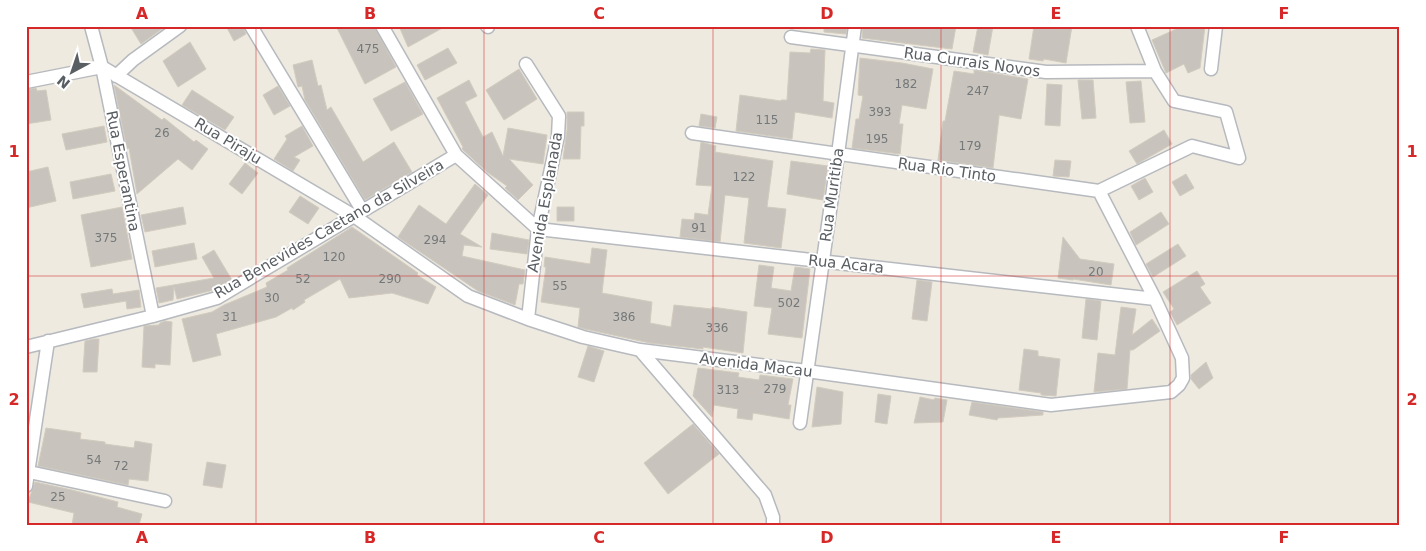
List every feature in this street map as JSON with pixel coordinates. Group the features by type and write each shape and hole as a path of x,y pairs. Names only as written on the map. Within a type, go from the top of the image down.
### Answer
{"street":[{"name":"Rua Esperantina","path":"91,26 102,67 153,316"},
{"path":"116,76 133,60 180,26"},
{"path":"251,26 358,213"},
{"path":"382,26 456,155 538,229"},
{"name":"Rua Muritiba","path":"800,423 855,26"},
{"path":"1137,26 1155,71 1174,101 1226,112 1239,158 1192,146 1099,192 1155,299"},
{"path":"1211,69 1216,26"},
{"name":"Rua Currais Novos","path":"791,37 1046,72 1155,71"},
{"name":"Avenida Esplanada","path":"526,64 559,116 558,136 538,229 528,319"},
{"name":"Rua Piraju","path":"102,67 358,213"},
{"path":"26,82 102,67"},
{"name":"Rua Rio Tinto","path":"692,133 1099,192"},
{"name":"Rua Benevides Caetano da Silveira","path":"26,347 48,340 153,316 217,298 456,155"},
{"name":"Avenida Macau","path":"358,213 468,296 583,338 640,350 807,371 1051,406 1171,392 1179,385 1183,378 1182,358 1155,299"},
{"name":"Rua Acara","path":"538,229 1155,299"},
{"path":"26,486 30,472 40,386 48,340"},
{"path":"640,350 765,495 773,517 773,525"},
{"path":"30,472 165,501"}],"building":[{"path":"130,26 166,26 141,44"},
{"path":"226,26 243,26 246,34 234,41"},
{"path":"336,26 374,26 396,67 365,84"},
{"path":"399,26 446,26 408,47"},
{"path":"824,26 847,26 846,34 824,32"},
{"path":"863,26 904,29 904,26 956,26 952,49 862,38"},
{"path":"978,26 993,26 988,55 973,52"},
{"path":"1034,26 1072,26 1066,63 1044,59 1043,61 1029,59"},
{"path":"1183,26 1205,26 1200,68 1188,73 1184,64 1166,73 1152,40"},
{"path":"190,42 206,69 178,87 163,61"},
{"path":"448,48 457,63 425,80 417,65"},
{"path":"811,49 825,50 823,101 834,103 832,118 795,112 792,139 736,131 740,95 781,101 787,100 790,52 810,53"},
{"path":"860,58 933,69 926,109 902,105 899,124 903,124 900,154 852,148 856,119 859,119 863,96 858,95"},
{"path":"312,60 318,86 321,85 327,110 331,107 363,162 394,142 412,172 365,200 305,100 302,86 298,87 293,65"},
{"path":"519,69 537,99 504,120 486,90"},
{"path":"974,70 1028,79 1021,119 999,115 993,168 938,160 943,121 945,121 954,71 974,74"},
{"path":"469,80 477,96 465,102 483,137 492,132 503,156 508,128 547,135 543,164 509,159 533,185 518,200 505,188 507,186 487,172 462,149 463,147 437,98"},
{"path":"1078,80 1093,80 1096,118 1082,119"},
{"path":"1141,81 1145,122 1130,123 1126,82"},
{"path":"405,82 423,114 391,131 373,99"},
{"path":"1047,84 1062,85 1060,126 1045,125"},
{"path":"114,85 162,120 164,118 194,142 196,140 208,149 192,170 178,159 137,194 129,148 127,149"},
{"path":"278,86 290,106 274,115 263,95"},
{"path":"36,88 37,91 46,90 51,120 26,124 26,90"},
{"path":"192,90 234,117 225,130 182,105"},
{"path":"567,112 584,112 584,126 581,126 580,159 563,159 567,130"},
{"path":"701,114 717,117 715,128 699,126"},
{"path":"104,126 107,142 66,150 62,134"},
{"path":"302,126 313,146 294,157 300,160 293,171 274,159 287,139 285,136"},
{"path":"1164,130 1172,144 1137,164 1129,151"},
{"path":"701,142 716,146 715,152 773,161 767,207 786,209 781,248 744,243 749,198 725,195 720,242 680,237 682,219 694,220 695,213 708,215 712,186 696,185"},
{"path":"1055,160 1071,161 1069,177 1053,176"},
{"path":"791,161 828,166 823,200 787,194"},
{"path":"245,163 258,173 242,194 229,184"},
{"path":"48,167 56,201 26,208 26,172"},
{"path":"111,174 115,191 73,199 70,182"},
{"path":"1186,174 1194,188 1180,196 1172,182"},
{"path":"1145,178 1153,192 1139,200 1131,186"},
{"path":"475,184 488,195 460,234 482,247 464,245 462,256 525,270 523,284 519,284 515,305 478,291 398,237 419,205 446,224"},
{"path":"300,196 319,208 308,224 289,212"},
{"path":"122,207 132,259 91,267 81,215"},
{"path":"183,207 186,224 145,232 141,215"},
{"path":"557,207 574,207 574,221 557,221"},
{"path":"1161,212 1169,224 1136,245 1130,232"},
{"path":"352,227 436,287 428,304 392,293 349,298 340,279 304,300 305,302 293,310 292,308 276,317 216,334 221,355 193,362 182,319 212,312 267,287 266,283 288,270 287,268"},
{"path":"492,233 529,240 527,254 490,249"},
{"path":"1063,237 1080,259 1114,264 1111,285 1058,278"},
{"path":"194,243 197,259 155,267 152,251"},
{"path":"1178,244 1186,256 1153,277 1146,264"},
{"path":"592,248 607,250 602,293 652,302 650,323 671,327 674,305 712,309 712,307 747,312 743,353 703,347 703,349 650,343 585,329 578,327 580,308 541,302 546,267 544,267 545,257 590,264"},
{"path":"214,250 232,280 214,290 177,299 174,287 173,300 159,303 156,288 214,278 202,257"},
{"path":"759,265 774,267 771,288 791,291 795,267 810,269 802,338 768,334 772,308 754,306"},
{"path":"1197,271 1205,284 1200,287 1211,303 1177,325 1170,312 1174,309 1163,292"},
{"path":"917,280 932,282 927,321 912,319"},
{"path":"112,289 113,294 139,290 141,307 127,309 126,301 84,308 81,294"},
{"path":"1086,299 1101,301 1097,340 1082,338"},
{"path":"1121,307 1136,309 1132,335 1152,319 1160,331 1133,350 1130,350 1127,389 1094,392 1098,353 1115,355"},
{"path":"165,321 172,322 170,365 155,364 155,368 142,367 144,326 159,325"},
{"path":"99,339 97,372 83,372 85,341"},
{"path":"588,346 604,351 594,382 578,377"},
{"path":"1024,349 1038,351 1038,356 1060,359 1056,396 1019,390"},
{"path":"1206,362 1213,378 1199,389 1191,379 1191,375"},
{"path":"698,368 739,373 738,377 759,380 760,375 793,379 788,405 791,405 789,419 753,413 752,420 737,418 738,409 714,405 712,417 693,396"},
{"path":"817,387 843,392 841,424 812,427"},
{"path":"878,394 891,396 887,424 875,422"},
{"path":"920,397 947,400 943,422 914,423"},
{"path":"972,402 1043,412 1043,415 998,418 997,420 969,415"},
{"path":"693,424 719,454 668,494 644,463"},
{"path":"46,428 81,433 80,439 105,442 105,444 134,448 135,441 152,444 148,481 129,479 128,485 38,466"},
{"path":"207,462 226,465 222,488 203,485"},
{"path":"35,482 118,502 117,507 142,514 139,525 72,525 74,513 28,502"}]}
